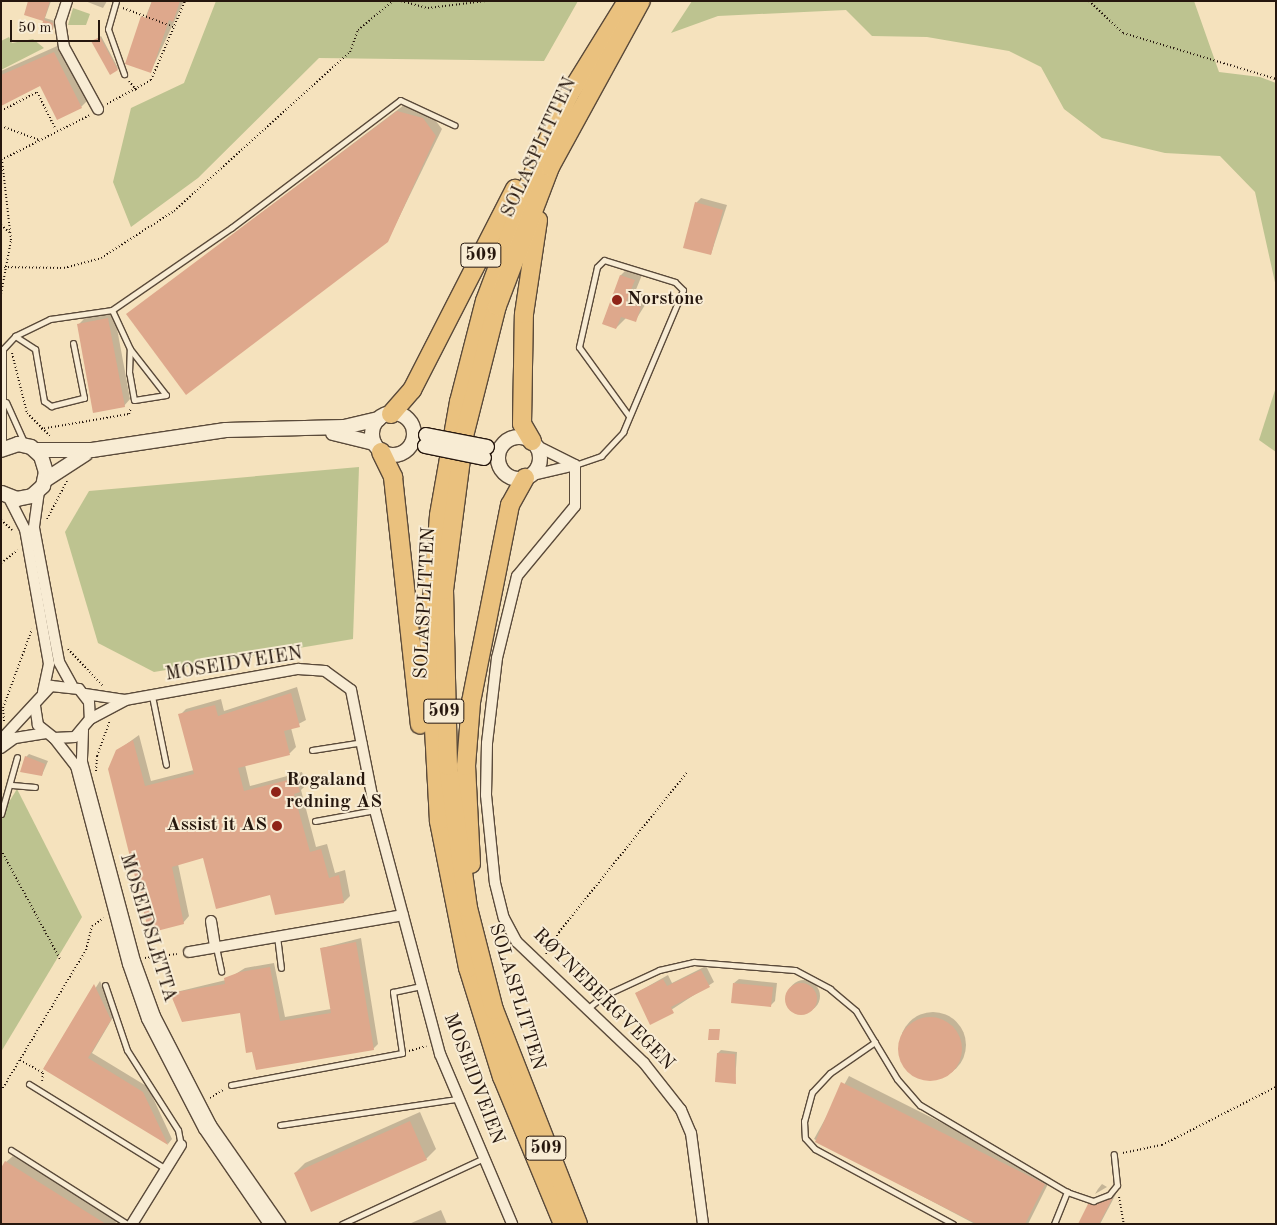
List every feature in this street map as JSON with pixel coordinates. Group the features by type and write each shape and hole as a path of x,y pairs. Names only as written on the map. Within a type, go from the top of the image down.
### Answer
{"highway":[{"name":"SOLASPLITTEN","path":"563,1224 480,1011 439,821 429,637 438,524 453,434 488,293 522,196 575,101 627,1"},
{"name":"SOLASPLITTEN","path":"578,1224 516,1072 480,962 454,818 445,730 444,610 452,518 466,428 497,306 535,201 575,101 641,1"},
{"name":"509","path":"385,416 412,390 532,156 575,101"},
{"name":"509","path":"534,444 522,424 528,267 543,203 575,101"},
{"name":"509","path":"377,447 393,477 426,766 439,821"},
{"name":"509","path":"480,962 471,867 468,738 510,505 529,477"}],"street":[{"path":"67,1 60,22 64,47 98,109"},
{"path":"377,447 372,430 385,416"},
{"path":"2,450 31,448 92,450 181,433 270,428 344,427 385,416 404,417 412,428 426,441"},
{"path":"270,428 345,433 395,455 411,445 426,441 486,452 510,477 529,477 575,465"},
{"path":"411,445 412,428"},
{"path":"486,452 517,437 575,465"},
{"path":"500,466 503,444"},
{"path":"529,477 540,460 534,444"},
{"path":"31,448 45,463 34,528 59,662 72,685 85,694 125,700"},
{"path":"5,495 25,498 92,450"},
{"name":"RØYNEBERGVEGEN","path":"575,465 577,499 572,513 527,559 512,588 487,743 487,817 500,908 517,942 644,1063 681,1110 691,1133 702,1224"},
{"path":"1,740 35,705 42,692 49,664 25,529 5,495"},
{"name":"MOSEIDVEIEN","path":"125,700 298,670 325,671 351,690 363,742 375,810 422,986 458,1099 512,1224"},
{"path":"42,692 51,686 72,685"},
{"path":"85,694 90,719"},
{"path":"35,705 35,716 45,733 54,738 75,736 83,730 90,719 125,700"},
{"name":"MOSEIDSLETTA","path":"83,730 82,762 135,961 154,1016 212,1125 280,1224"},
{"path":"1,748 15,738 45,733"},
{"name":"MOSEIDSLETTA","path":"54,738 76,766 128,964 147,1019 204,1129 269,1224"},
{"path":"189,952 403,915"},
{"path":"211,921 215,946"},
{"path":"132,1224 181,1144"}],"lane":[{"path":"115,3 108,28 124,74"},
{"path":"2,450 5,401 2,382 2,349 15,336 50,319 112,310 231,228 400,100 454,125"},
{"path":"575,465 601,456 623,432 683,290 675,282 604,260 597,267 579,347 629,416"},
{"path":"112,310 130,349 166,395 134,400 128,373 130,349"},
{"path":"15,336 35,349 44,401 51,406 84,398 73,343"},
{"path":"5,401 31,448"},
{"path":"152,696 166,765"},
{"path":"312,750 363,742"},
{"path":"1,814 12,784 17,757"},
{"path":"12,784 35,787"},
{"path":"315,821 375,810"},
{"path":"277,936 281,968"},
{"path":"215,946 221,971"},
{"path":"587,1008 603,996 659,970 726,961 795,970 830,989 856,1011 875,1042 920,1105 1066,1192 1081,1199 1102,1200 1117,1185 1114,1154"},
{"path":"105,985 127,1050 178,1130 181,1144"},
{"path":"232,1085 402,1053 393,992 422,986"},
{"path":"875,1042 830,1073 812,1092 804,1121 805,1138 814,1149 953,1224"},
{"path":"29,1084 166,1169"},
{"path":"280,1125 458,1099"},
{"path":"11,1150 127,1224"},
{"path":"342,1224 484,1158"},
{"path":"1054,1224 1066,1192"}],"path":[{"path":"1,294 7,266 10,232 2,160 129,91 137,92 151,80 185,1"},
{"path":"1,267 64,268 101,258 174,211 350,52 358,30 392,1"},
{"path":"401,1 428,8 486,1"},
{"path":"1089,1 1123,33 1276,79"},
{"path":"115,3 174,27"},
{"path":"124,74 137,92"},
{"path":"1,112 37,92 56,130"},
{"path":"1,126 39,140"},
{"path":"1,225 10,232"},
{"path":"1,232 6,229"},
{"path":"17,360 27,413 53,439"},
{"path":"41,429 128,414 134,400"},
{"path":"46,528 67,475"},
{"path":"1,520 16,535"},
{"path":"18,540 21,557"},
{"path":"1,563 20,549"},
{"path":"4,722 3,708 34,624"},
{"path":"66,640 68,649 107,691"},
{"path":"96,773 97,756 111,716"},
{"path":"540,965 559,932 687,772"},
{"path":"1,850 60,959"},
{"path":"1,1091 86,950 92,926 106,917"},
{"path":"143,950 147,965"},
{"path":"145,958 189,952"},
{"path":"402,1053 431,1044"},
{"path":"20,1060 44,1076 37,1089"},
{"path":"207,1100 232,1085"},
{"path":"1114,1154 1162,1146 1276,1087"},
{"path":"202,1091 211,1106"},
{"path":"1117,1185 1124,1224"}],"green space":[{"path":"216,1 578,1 544,61 319,58 198,178 131,227 113,182 131,108 184,83"},
{"path":"692,1 1194,1 1219,72 1260,77 1276,83 1276,287 1255,192 1220,156 1165,153 1102,138 1064,109 1041,67 1009,51 927,37 872,36 846,10 718,16 671,33"},
{"path":"73,8 90,14 86,25 68,25"},
{"path":"9,37 12,43 33,39 44,48 1,70 1,41"},
{"path":"1276,387 1276,452 1259,440"},
{"path":"359,467 353,639 154,672 98,643 65,532 89,491"},
{"path":"17,789 82,917 1,1052 1,815"}],"building":[{"path":"28,1 50,1 44,20 53,23 52,34 40,31 43,21 24,15"},
{"path":"152,1 180,1 173,22 169,20 151,73 125,64 141,16 146,18"},
{"path":"100,37 118,70 110,75 91,41"},
{"path":"54,52 82,108 57,120 40,86 1,106 1,75"},
{"path":"397,111 423,118 436,136 388,242 186,395 126,314"},
{"path":"695,202 723,210 711,255 683,248"},
{"name":"Norstone","path":"620,275 635,280 626,302 641,307 636,322 621,317 616,329 602,324"},
{"path":"108,318 125,407 93,413 77,324"},
{"path":"291,693 300,727 284,731 290,755 238,768 244,791 296,778 300,792 294,794 310,852 321,849 329,878 339,875 344,903 275,915 270,895 216,909 203,858 172,867 184,924 149,933 108,769 116,750 133,740 145,786 194,774 178,714 215,705 218,716"},
{"path":"25,756 45,764 42,776 20,772"},
{"path":"356,942 374,1050 256,1070 252,1052 246,1053 240,1013 182,1022 170,993 225,984 224,978 240,972 270,967 280,1021 331,1013 320,948"},
{"path":"701,970 710,987 671,1007 674,1013 650,1025 635,993 663,979 667,986"},
{"path":"733,983 773,987 771,1007 731,1003"},
{"path":"801,983 807,984 812,988 816,993 816,1005 812,1010 807,1014 801,1015 795,1014 790,1010 786,1005 785,999 786,993 790,988 795,984"},
{"path":"94,984 111,1020 88,1058 143,1092 168,1145 43,1069"},
{"path":"924,1017 936,1017 953,1026 960,1037 962,1049 960,1061 953,1072 936,1081 924,1081 912,1076 903,1067 898,1055 898,1043 903,1031 912,1022"},
{"path":"709,1029 720,1029 719,1040 708,1040"},
{"path":"717,1053 735,1054 736,1084 715,1082"},
{"path":"841,1082 1045,1184 1025,1224 977,1224 815,1142"},
{"path":"410,1121 427,1160 311,1212 294,1173"},
{"path":"5,1161 106,1224 1,1224 1,1168"},
{"path":"1113,1197 1099,1224 1078,1224 1088,1204"}],"place":[{"name":"Norstone","path":"617,300"},
{"name":"Rogaland redning AS","path":"276,792"},
{"name":"Assist it AS","path":"277,826"}]}
